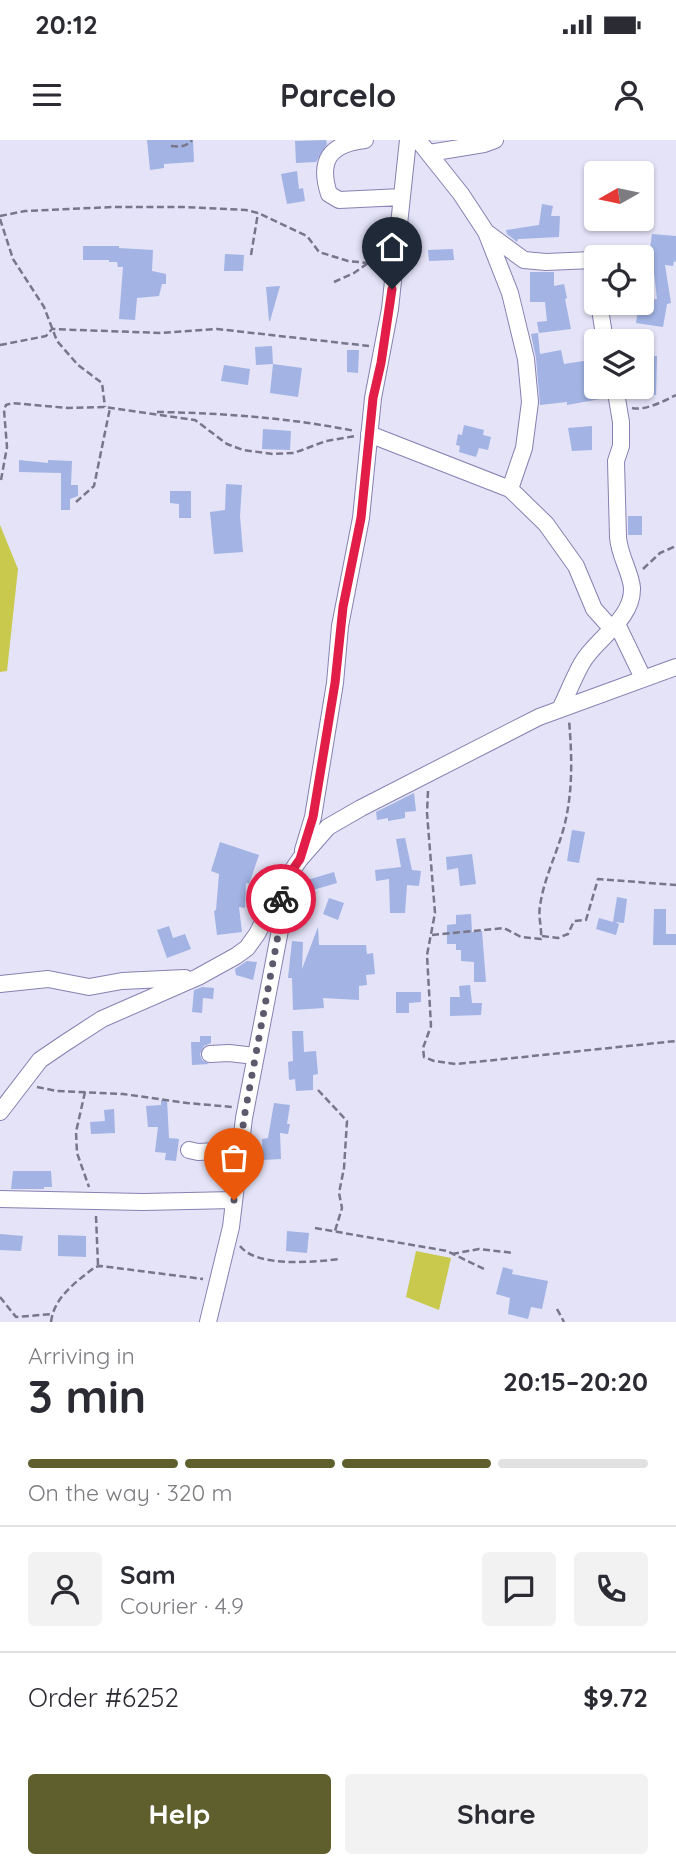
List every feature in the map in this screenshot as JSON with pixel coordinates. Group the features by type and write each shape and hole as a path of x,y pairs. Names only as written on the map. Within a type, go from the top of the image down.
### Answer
{"street":[{"path":"365,140 344,144 327,158 325,166 329,194 339,200 402,197"},
{"path":"300,859 313,817 335,683 340,626 361,518 373,398 383,348 408,140"},
{"path":"418,140 461,194 486,232 510,293 530,384 524,448 510,489"},
{"path":"429,153 495,140"},
{"path":"486,232 524,260 584,260"},
{"path":"565,706 582,663 592,648 615,626 630,599 631,582 622,560 617,532 616,461 621,446 617,399"},
{"path":"369,434 510,489 546,524 576,566 594,609 615,626 643,678"},
{"path":"0,1111 40,1060 102,1019 198,977 247,947 257,934 282,885 328,827 565,706 676,667"},
{"path":"208,1322 230,1232 239,1150 279,930 282,885"},
{"path":"0,984 48,979 89,987 122,981 198,977"},
{"path":"210,1054 255,1056"},
{"path":"0,1089 17,1089"},
{"path":"189,1150 239,1150"},
{"path":"0,1199 143,1202 234,1200"}],"path":[{"path":"171,146 188,145 192,140"},
{"path":"76,502 94,486 108,407 102,383 78,365 57,341 44,307 13,259 0,217 25,211 126,207 246,210 307,236 319,252 348,261 368,263"},
{"path":"251,255 258,213"},
{"path":"334,282 396,250"},
{"path":"0,345 46,336 52,329"},
{"path":"52,329 162,333 217,329 383,348"},
{"path":"618,404 637,409 676,395"},
{"path":"0,407 12,403 145,411 195,420 227,444 243,450 274,453 294,453 335,439 369,434"},
{"path":"1,480 8,447 5,406"},
{"path":"145,411 227,413 309,422 369,434"},
{"path":"631,582 660,553 676,546"},
{"path":"542,936 539,916 545,881 565,825 570,797 572,758 565,706"},
{"path":"428,774 427,813 435,913 427,968 431,1026 422,1051 426,1059 456,1065 676,1041"},
{"path":"432,935 505,928 521,937 558,938 568,934 574,921 586,920 598,879 676,885"},
{"path":"17,1089 32,1086 57,1091 123,1094 246,1108"},
{"path":"318,1090 347,1121 344,1168 339,1193 342,1208 335,1231"},
{"path":"85,1092 76,1132 77,1153 95,1199 98,1266"},
{"path":"315,1228 452,1254 486,1270"},
{"path":"230,1232 245,1252 255,1257 278,1261 340,1259"},
{"path":"452,1254 479,1250 514,1253"},
{"path":"51,1322 55,1305 61,1297 98,1266 217,1279"},
{"path":"0,1297 16,1317 52,1314"},
{"path":"557,1309 564,1322"}],"shaded area":[{"path":"0,525 18,569 7,671 0,672"},
{"path":"416,1251 451,1258 439,1310 406,1297"}],"building":[{"path":"147,140 193,140 194,162 164,164 164,168 150,170"},
{"path":"326,140 327,144 316,162 296,163 295,141"},
{"path":"297,171 299,189 303,188 305,201 287,204 281,174"},
{"path":"542,204 553,206 551,216 560,216 559,237 518,239 517,242 507,234 506,230 539,225"},
{"path":"652,234 676,236 676,262 674,261 673,266 665,265 671,303 667,304 663,327 636,323 637,315 654,315 654,299 657,299 654,245 650,245"},
{"path":"83,246 153,250 152,271 166,274 166,284 162,284 159,296 137,298 135,320 119,319 123,267 118,267 117,262 109,260 83,260"},
{"path":"453,249 454,260 429,261 428,250"},
{"path":"225,254 244,255 243,271 224,271"},
{"path":"530,272 554,272 554,286 564,284 571,329 539,333 537,322 547,321 545,302 530,302"},
{"path":"280,286 270,321 269,321 266,287"},
{"path":"538,333 540,354 561,350 564,364 584,361 584,399 600,399 567,405 567,402 540,405 531,334"},
{"path":"272,346 273,364 256,365 255,347"},
{"path":"347,350 359,350 358,373 347,372"},
{"path":"654,356 657,356 654,395"},
{"path":"273,364 302,368 298,397 270,393"},
{"path":"224,365 250,369 248,385 221,381"},
{"path":"464,425 484,430 483,435 491,437 488,450 479,448 476,457 459,452 460,446 456,445 458,434 462,435"},
{"path":"592,426 592,450 572,451 568,428"},
{"path":"263,429 291,431 290,450 262,449"},
{"path":"19,460 48,463 48,460 72,461 71,485 78,485 78,496 70,499 70,510 61,510 61,473 19,472"},
{"path":"226,484 242,485 240,516 243,552 214,554 210,512 225,510"},
{"path":"170,491 191,491 191,518 179,518 179,504 170,503"},
{"path":"628,516 642,516 642,535 628,535"},
{"path":"414,793 416,811 405,812 405,818 377,820 376,812"},
{"path":"572,830 585,832 579,863 567,861"},
{"path":"405,838 412,870 421,871 419,886 407,885 405,913 390,913 389,879 376,881 375,870 401,867 396,839"},
{"path":"220,842 259,855 249,884 246,883 245,908 239,907 242,932 217,935 214,911 219,874 211,871"},
{"path":"472,854 476,884 460,886 458,868 447,870 446,857"},
{"path":"334,872 337,883 292,896 292,889 299,879 304,881"},
{"path":"617,897 627,899 624,923 615,922 619,924 616,935 596,929 599,918 613,922"},
{"path":"329,898 344,903 338,920 323,914"},
{"path":"654,909 666,909 666,934 676,934 676,945 653,945"},
{"path":"471,914 472,932 482,931 486,982 474,982 474,962 461,961 461,950 456,950 456,944 447,944 447,925 456,924 456,915"},
{"path":"169,926 173,938 185,934 191,949 167,958 157,930"},
{"path":"318,927 319,945 366,945 367,954 373,953 375,974 366,975 367,985 359,986 359,1000 323,998 324,1008 293,1010 292,978 288,978 292,941 303,942 302,969"},
{"path":"247,961 257,962 253,980 236,975 235,969"},
{"path":"470,985 472,1003 482,1003 481,1015 450,1016 450,997 460,997 459,986"},
{"path":"202,987 214,988 213,999 203,998 202,1013 192,1012 194,990"},
{"path":"396,992 421,992 421,1002 409,1003 409,1013 396,1013"},
{"path":"292,1031 303,1031 304,1052 316,1051 318,1074 313,1075 313,1090 296,1091 295,1079 289,1080 288,1062 293,1061"},
{"path":"200,1036 211,1036 211,1043 204,1046 200,1054 202,1060 209,1064 192,1065 191,1042 200,1042"},
{"path":"161,1100 167,1100 169,1138 179,1139 176,1161 165,1160 166,1153 155,1152 158,1127 148,1127 146,1106 161,1105"},
{"path":"274,1103 290,1105 287,1124 290,1124 288,1134 280,1133 281,1159 263,1160 262,1139 268,1138"},
{"path":"114,1109 115,1133 91,1134 90,1122 105,1121 104,1110"},
{"path":"13,1171 51,1171 52,1187 11,1189"},
{"path":"287,1231 309,1233 307,1253 286,1251"},
{"path":"0,1234 23,1236 21,1251 0,1250"},
{"path":"58,1235 86,1236 86,1257 58,1256"},
{"path":"503,1267 513,1270 512,1274 548,1281 542,1309 531,1307 528,1319 508,1314 510,1298 496,1294"}],"way so far":[{"path":"234,1200 244,1118 279,930 281,899"}],"route":[{"path":"281,899 282,885 300,859 313,817 335,683 346,587 361,518 373,398 392,289"}]}
